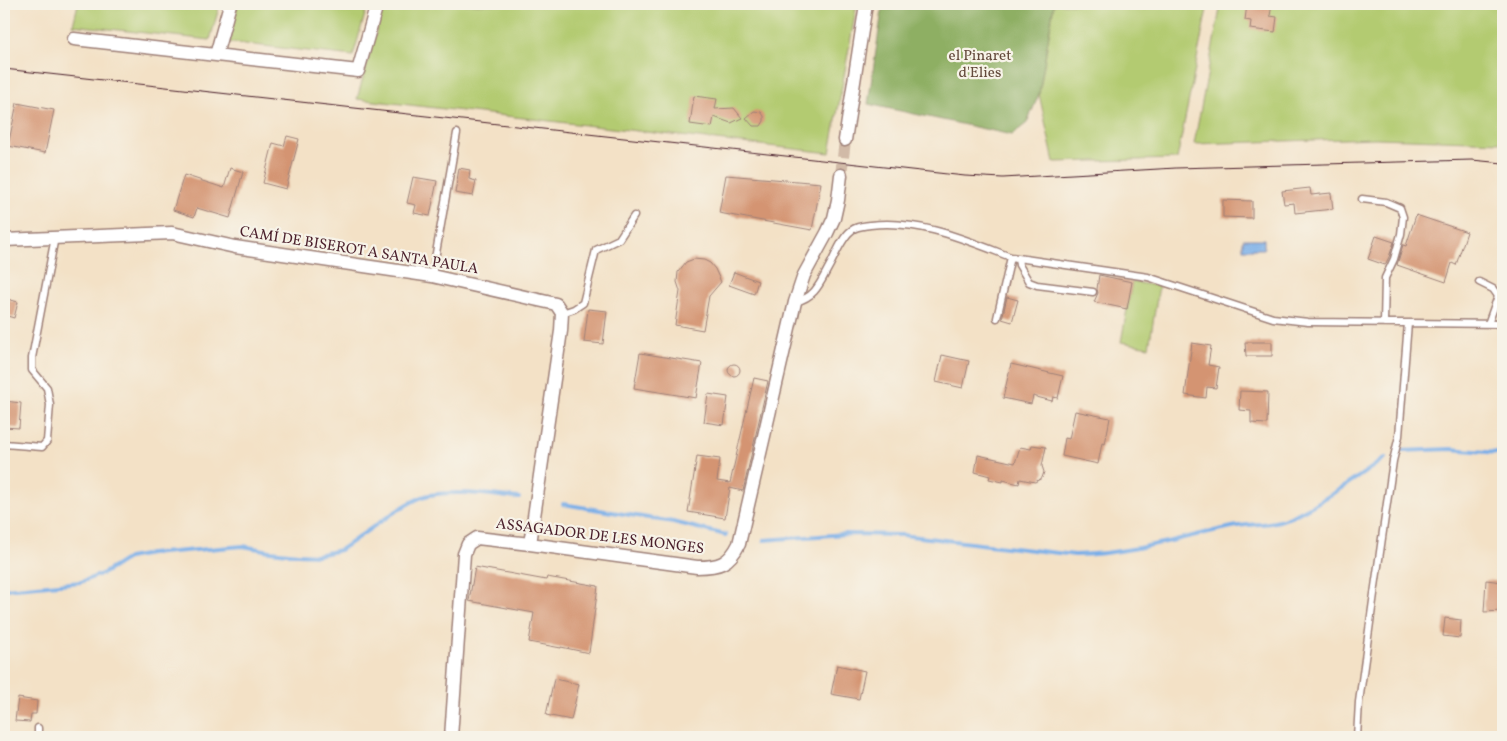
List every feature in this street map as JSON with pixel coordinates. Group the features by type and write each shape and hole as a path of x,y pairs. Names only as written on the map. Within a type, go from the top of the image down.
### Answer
{"street":[{"path":"216,55 230,4"},
{"path":"74,39 358,71 377,4"},
{"path":"845,140 866,4"},
{"name":"ASSAGADOR DE LES MONGES","path":"451,737 464,554 468,544 477,538 697,568 722,565 731,557 739,544 795,302 804,275 828,233 834,218 841,175"},
{"name":"CAMÍ DE BISEROT A SANTA PAULA","path":"4,240 172,233 234,247 432,276 556,304 562,313"},
{"path":"530,544 562,313"}],"lane":[{"path":"432,276 458,133"},
{"path":"1362,199 1386,202 1400,208 1403,217 1401,234 1386,278 1384,323"},
{"path":"562,313 574,309 583,303 596,250 619,239 634,216"},
{"path":"795,302 805,300 814,293 850,231 856,227 892,224 938,231 1014,257 1148,277 1274,318 1308,322 1503,324"},
{"path":"4,444 42,447 46,442 50,405 47,388 32,370 32,358 55,237"},
{"path":"1014,257 1029,282 1037,285 1093,292"},
{"path":"997,318 1014,257"},
{"path":"1479,282 1493,289 1498,296 1488,324"},
{"path":"1358,737 1359,702 1393,461 1399,436 1408,324"},
{"path":"38,728 38,737"}],"green space":[{"path":"78,4 220,4 210,40 73,25"},
{"path":"238,4 368,4 353,56 227,42"},
{"path":"384,4 857,4 830,153 357,99"},
{"name":"el Pinaret d'Elies","path":"883,4 1054,4 1039,94 1027,123 1012,135 868,104"},
{"path":"1054,4 1208,4 1177,159 1054,162 1039,94"},
{"path":"1221,4 1503,4 1503,142 1376,138 1194,144"},
{"path":"1132,282 1159,286 1149,347 1121,342"}],"water":[{"path":"1243,239 1264,239 1264,249 1243,249"}],"building":[{"path":"1247,4 1272,4 1270,16 1277,17 1275,32 1250,29 1251,21 1245,20"},
{"path":"694,96 717,99 715,109 734,108 742,118 731,123 714,117 712,127 690,124"},
{"path":"17,103 54,110 45,153 8,146"},
{"path":"754,111 761,112 764,116 761,126 753,126 746,118"},
{"path":"287,136 299,139 286,189 263,183 273,143 284,146"},
{"path":"230,168 243,172 230,218 197,208 194,217 173,210 184,175 224,188"},
{"path":"459,168 470,170 469,179 476,181 473,196 455,193"},
{"path":"726,175 821,183 812,230 719,213"},
{"path":"413,177 437,181 430,216 414,213 416,205 407,203"},
{"path":"1310,188 1311,195 1331,193 1333,209 1295,213 1294,203 1284,204 1282,191"},
{"path":"1223,200 1252,201 1252,218 1223,217"},
{"path":"1416,215 1467,232 1456,265 1452,263 1446,282 1397,265 1403,245 1406,246"},
{"path":"1376,236 1394,242 1385,265 1368,259"},
{"path":"694,259 710,263 721,282 709,296 703,330 675,325 680,291 677,282 678,272 686,262"},
{"path":"734,272 758,281 754,294 729,285"},
{"path":"1099,275 1132,282 1127,309 1094,302 1098,293"},
{"path":"1007,297 1018,300 1012,322 1002,319"},
{"path":"4,298 18,302 14,318 4,315"},
{"path":"588,309 607,311 603,344 584,342"},
{"path":"1245,342 1272,342 1272,356 1246,356"},
{"path":"1192,343 1211,346 1208,365 1219,367 1216,388 1207,387 1206,398 1185,395"},
{"path":"640,353 702,363 696,398 634,388"},
{"path":"942,355 969,361 963,388 936,382"},
{"path":"732,364 736,364 740,370 736,376 732,376 728,372 728,368"},
{"path":"1011,364 1063,376 1058,398 1053,397 1052,401 1033,396 1031,404 1003,398"},
{"path":"754,378 768,381 743,491 730,488 725,518 688,512 697,456 720,459 717,481 730,483"},
{"path":"1240,391 1268,392 1267,424 1251,423 1251,411 1239,410"},
{"path":"708,394 728,397 724,425 704,422"},
{"path":"5,401 21,403 19,428 4,427"},
{"path":"1075,411 1110,418 1105,444 1102,443 1098,464 1062,456 1065,438 1069,439"},
{"path":"1032,445 1046,447 1042,466 1044,472 1042,478 1035,482 1020,479 1019,484 1003,480 1003,482 989,479 990,476 975,472 978,455 1015,463 1020,447 1031,449"},
{"path":"475,567 546,580 547,577 598,586 589,653 529,642 534,613 469,601"},
{"path":"1486,580 1503,582 1503,611 1484,612"},
{"path":"1445,618 1461,620 1460,638 1443,636"},
{"path":"837,665 865,671 859,699 831,694"},
{"path":"554,679 579,684 571,720 546,715"},
{"path":"18,698 37,701 36,714 31,714 30,722 15,721"}],"waterway":[{"path":"1401,451 1451,449 1498,453 1503,456"},
{"path":"764,540 846,534 902,535 1075,555 1115,552 1232,527 1281,521 1326,498 1385,458"},
{"path":"4,589 81,582 104,573 128,558 150,554 243,546 270,551 317,555 340,550 409,503 429,495 462,493 519,498"},
{"path":"563,504 673,522 726,535"}],"tunnel":[{"path":"841,175 845,140"}],"tram line":[{"path":"4,69 965,176 1003,178 1176,168 1472,160 1503,163"}]}
